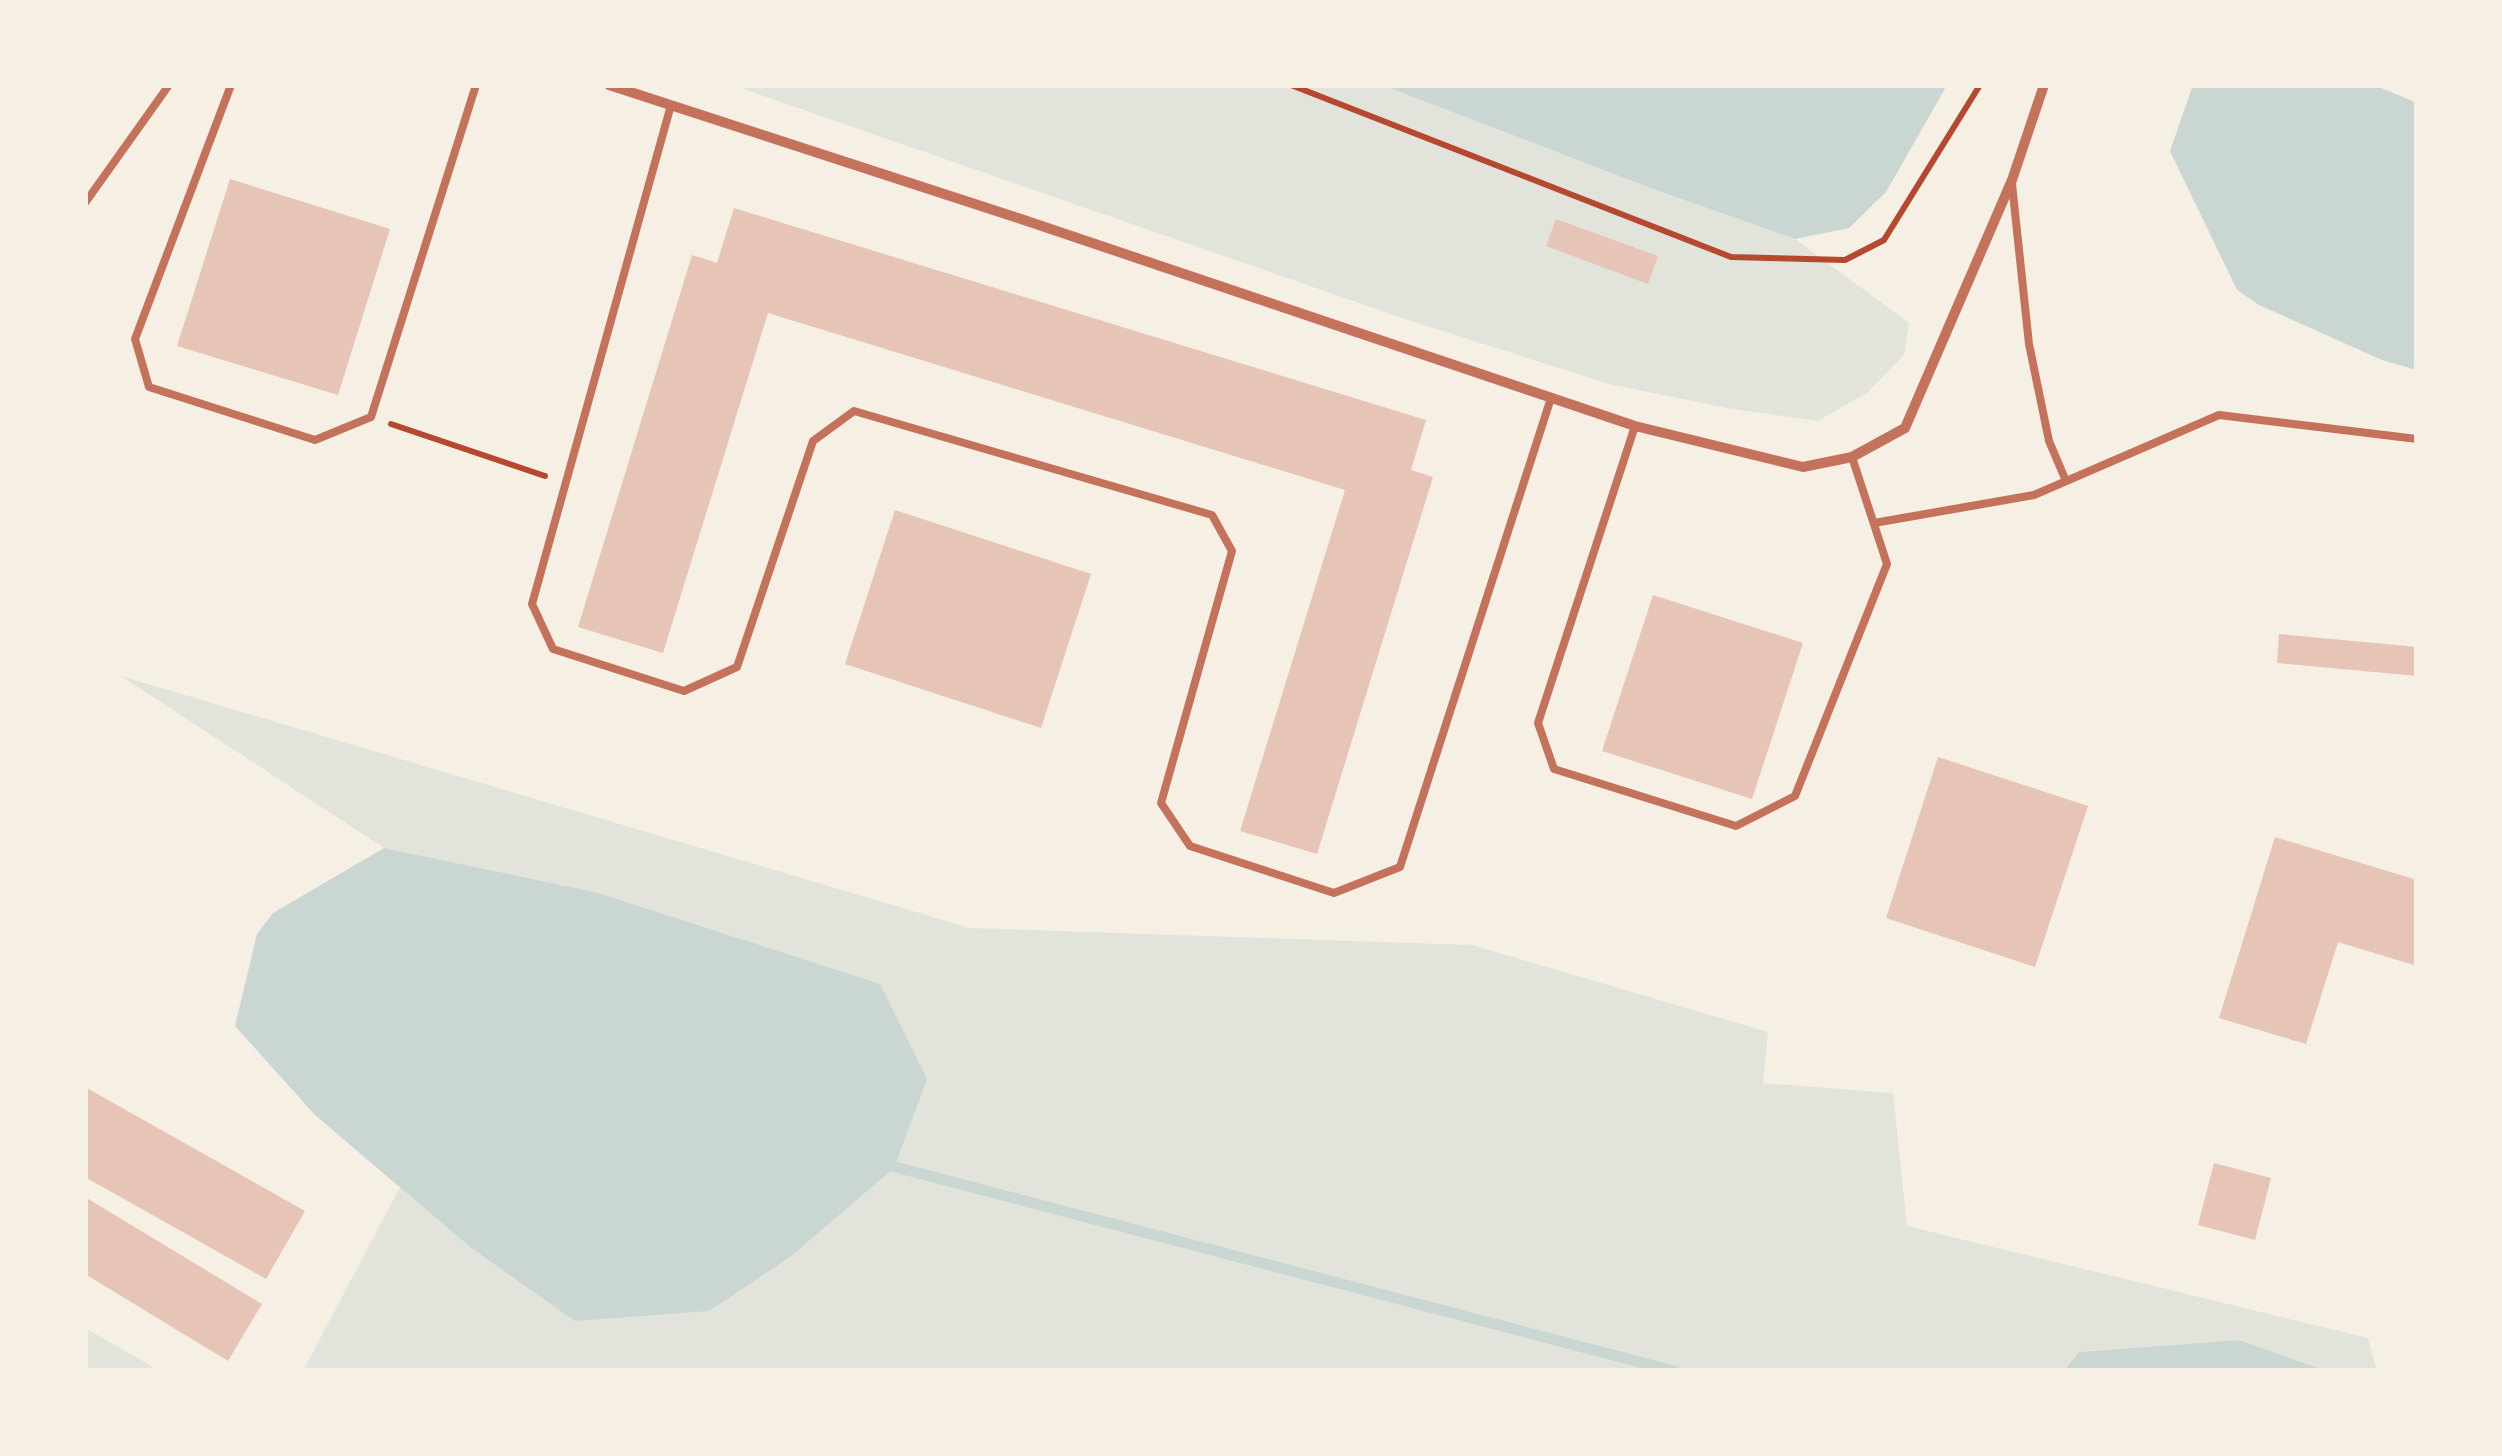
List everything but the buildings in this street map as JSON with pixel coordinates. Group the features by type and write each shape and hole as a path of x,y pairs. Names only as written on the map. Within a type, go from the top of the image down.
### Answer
{"street":[{"path":"609,85 1635,426 1804,467 1852,457 1905,428 2012,180 2044,85"}],"lane":[{"path":"85,203 168,85"},
{"path":"231,85 136,339 149,386 316,440 370,418 476,85"},
{"path":"671,105 532,604 553,650 684,691 737,667 813,441 854,411 1212,515 1232,551 1161,802 1190,846 1334,893 1400,867 1551,398"},
{"path":"2012,180 2029,344 2049,441 2066,481"},
{"path":"1874,523 2034,495 2219,415 2417,439"},
{"path":"1635,426 1538,722 1554,768 1736,826 1795,796 1887,564 1852,457"}],"path":[{"path":"1291,85 1731,257 1845,260 1884,240 1980,85"},
{"path":"370,418 565,483"}],"shaded area":[{"path":"732,85 1382,85 1795,239 1909,323 1904,355 1868,392 1818,421 1732,409 1609,384 1402,318"},
{"path":"1382,85 1947,85 1886,192 1849,228 1795,239"},
{"path":"2193,85 2374,85 2417,103 2417,370 2382,360 2259,305 2237,290 2170,151"},
{"path":"121,676 970,928 1472,945 1768,1032 1763,1083 1893,1093 1907,1226 2368,1338 2377,1371 2327,1371 2239,1340 2079,1352 2064,1371 303,1371 400,1187 470,1247 595,892 384,848"},
{"path":"384,848 595,892 880,984 927,1079 894,1168 791,1256 709,1311 575,1321 470,1247 315,1115 235,1026 257,934 273,913"},
{"path":"85,1328 160,1371 85,1371"},
{"path":"2239,1340 2327,1371 2064,1371 2079,1352"}],"waterway":[{"path":"880,1163 1674,1371"}]}
